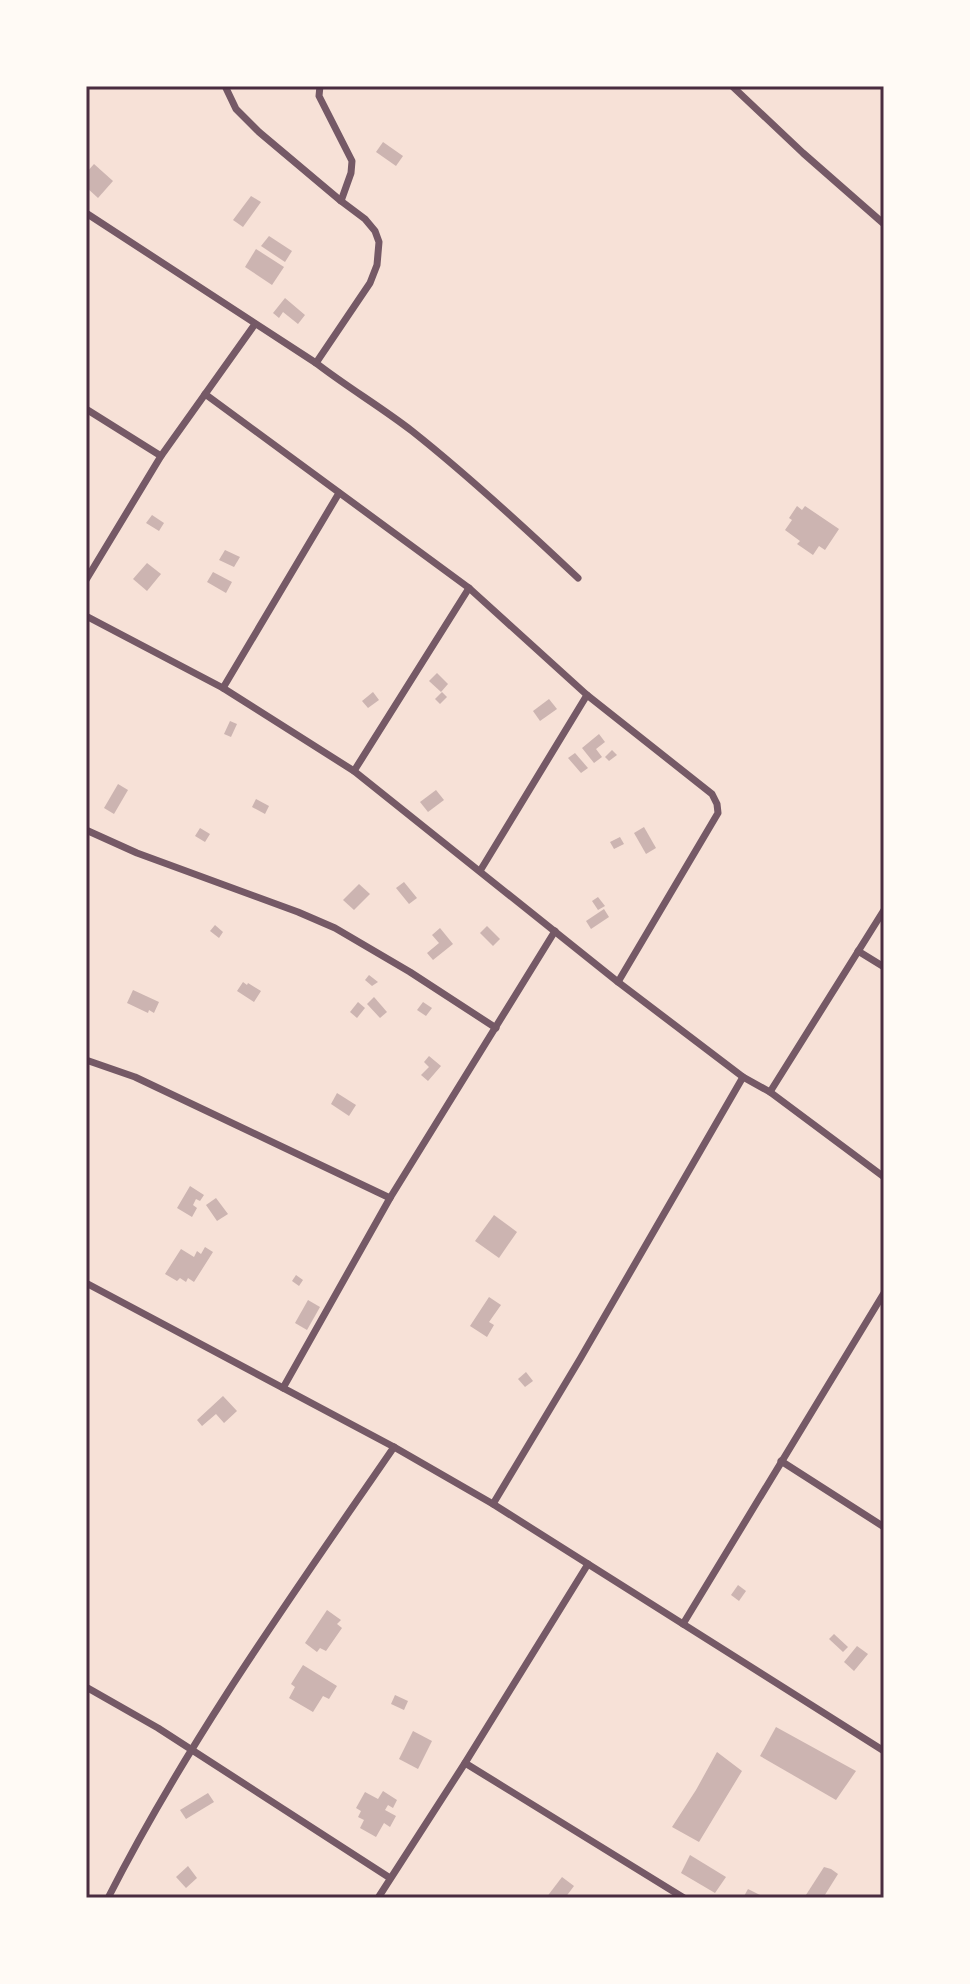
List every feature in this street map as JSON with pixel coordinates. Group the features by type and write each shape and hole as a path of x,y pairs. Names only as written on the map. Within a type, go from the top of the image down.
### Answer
{"street":[{"path":"225,86 236,109 259,132 365,219 379,242 377,265 370,283 316,363"},
{"path":"320,86 319,96 352,161 341,201"},
{"path":"732,86 884,224"},
{"path":"86,213 316,363 408,428 500,504 578,578"},
{"path":"86,580 161,456 255,324"},
{"path":"205,394 469,588 587,695 712,794 718,813 618,982"},
{"path":"86,409 161,456"},
{"path":"223,688 339,493"},
{"path":"354,771 469,588"},
{"path":"86,616 223,688 354,771 618,982 743,1077 770,1092 884,1177"},
{"path":"480,871 587,695"},
{"path":"86,830 137,853 335,928 496,1028"},
{"path":"770,1092 884,910"},
{"path":"283,1388 390,1198 555,931"},
{"path":"858,951 884,967"},
{"path":"86,1060 135,1077 390,1198"},
{"path":"493,1504 743,1077"},
{"path":"86,1283 394,1447 493,1504 884,1751"},
{"path":"683,1624 884,1293"},
{"path":"108,1898 191,1748 394,1447"},
{"path":"781,1461 884,1527"},
{"path":"378,1898 588,1564"},
{"path":"86,1687 191,1748 390,1878"},
{"path":"465,1763 684,1898"}],"building":[{"path":"383,142 403,156 396,166 376,152"},
{"path":"94,164 113,181 98,198 86,187 86,173"},
{"path":"251,196 261,202 243,227 233,220"},
{"path":"269,236 292,251 285,262 261,246"},
{"path":"256,249 284,267 272,285 245,267"},
{"path":"285,298 305,315 298,324 283,312 279,318 273,313"},
{"path":"797,506 802,510 805,506 839,529 825,550 819,546 813,555 797,544 800,541 785,530"},
{"path":"152,515 164,523 159,531 146,523"},
{"path":"225,550 240,557 234,567 219,560"},
{"path":"147,563 161,574 147,591 133,579"},
{"path":"213,572 232,582 226,593 207,582"},
{"path":"437,673 448,684 441,692 429,681"},
{"path":"373,692 379,700 368,708 362,701"},
{"path":"442,692 447,697 440,704 435,699"},
{"path":"549,699 557,709 540,721 533,711"},
{"path":"230,721 237,724 231,737 224,734"},
{"path":"599,734 605,742 596,749 602,757 594,763 582,748"},
{"path":"612,750 617,755 609,761 605,757"},
{"path":"575,753 588,768 581,773 568,758"},
{"path":"118,784 128,790 114,814 104,808"},
{"path":"436,790 444,800 428,812 420,802"},
{"path":"256,799 269,806 265,814 252,807"},
{"path":"644,827 656,848 646,854 634,833"},
{"path":"200,828 210,834 205,842 195,836"},
{"path":"620,837 624,844 614,849 610,842"},
{"path":"404,882 417,898 409,904 396,888"},
{"path":"359,884 370,894 354,910 343,900"},
{"path":"598,897 605,906 598,910 592,901"},
{"path":"604,909 609,917 591,929 586,921"},
{"path":"215,925 223,932 219,938 210,931"},
{"path":"487,926 500,939 493,946 480,933"},
{"path":"440,928 453,944 433,960 427,953 439,943 432,935"},
{"path":"369,975 378,982 372,986 365,980"},
{"path":"243,982 261,991 254,1002 237,991"},
{"path":"133,990 159,1002 154,1013 127,1003"},
{"path":"374,997 387,1012 380,1018 367,1004"},
{"path":"358,1002 365,1008 357,1018 350,1012"},
{"path":"423,1002 432,1008 426,1016 417,1010"},
{"path":"429,1056 441,1066 428,1081 421,1075 429,1067 424,1062"},
{"path":"337,1093 356,1105 349,1116 331,1104"},
{"path":"190,1186 204,1195 200,1201 196,1199 193,1205 197,1208 192,1217 177,1208"},
{"path":"216,1198 228,1214 217,1221 206,1205"},
{"path":"494,1215 517,1232 499,1258 475,1241"},
{"path":"205,1247 213,1252 194,1282 188,1278 186,1282 180,1278 177,1281 165,1274 181,1249 194,1257 197,1251 201,1254"},
{"path":"296,1275 303,1280 299,1286 292,1281"},
{"path":"489,1297 501,1305 489,1322 494,1325 487,1337 470,1326"},
{"path":"308,1300 320,1307 307,1330 295,1323"},
{"path":"526,1372 533,1381 525,1387 518,1379"},
{"path":"223,1396 237,1411 224,1423 216,1414 202,1426 197,1420"},
{"path":"738,1585 746,1591 739,1601 731,1595"},
{"path":"327,1610 341,1620 337,1624 342,1628 326,1651 320,1648 317,1652 305,1643"},
{"path":"834,1634 848,1647 843,1652 829,1639"},
{"path":"857,1646 868,1654 854,1671 844,1662"},
{"path":"303,1665 337,1686 329,1699 323,1696 313,1712 289,1698 295,1687 291,1684"},
{"path":"395,1695 408,1701 404,1710 391,1704"},
{"path":"776,1727 856,1771 836,1800 760,1756"},
{"path":"413,1731 432,1741 418,1769 399,1759"},
{"path":"717,1752 742,1771 699,1842 672,1827"},
{"path":"383,1791 397,1800 393,1808 388,1805 385,1810 396,1816 390,1827 384,1823 376,1837 360,1828 364,1820 358,1817 361,1811 356,1808 365,1792 378,1799"},
{"path":"208,1793 214,1802 186,1819 180,1810"},
{"path":"690,1855 726,1877 715,1893 681,1873"},
{"path":"188,1866 197,1878 186,1888 176,1877"},
{"path":"824,1867 838,1874 823,1898 804,1898"},
{"path":"562,1877 574,1886 565,1898 546,1898"},
{"path":"748,1889 766,1898 743,1898"}]}
